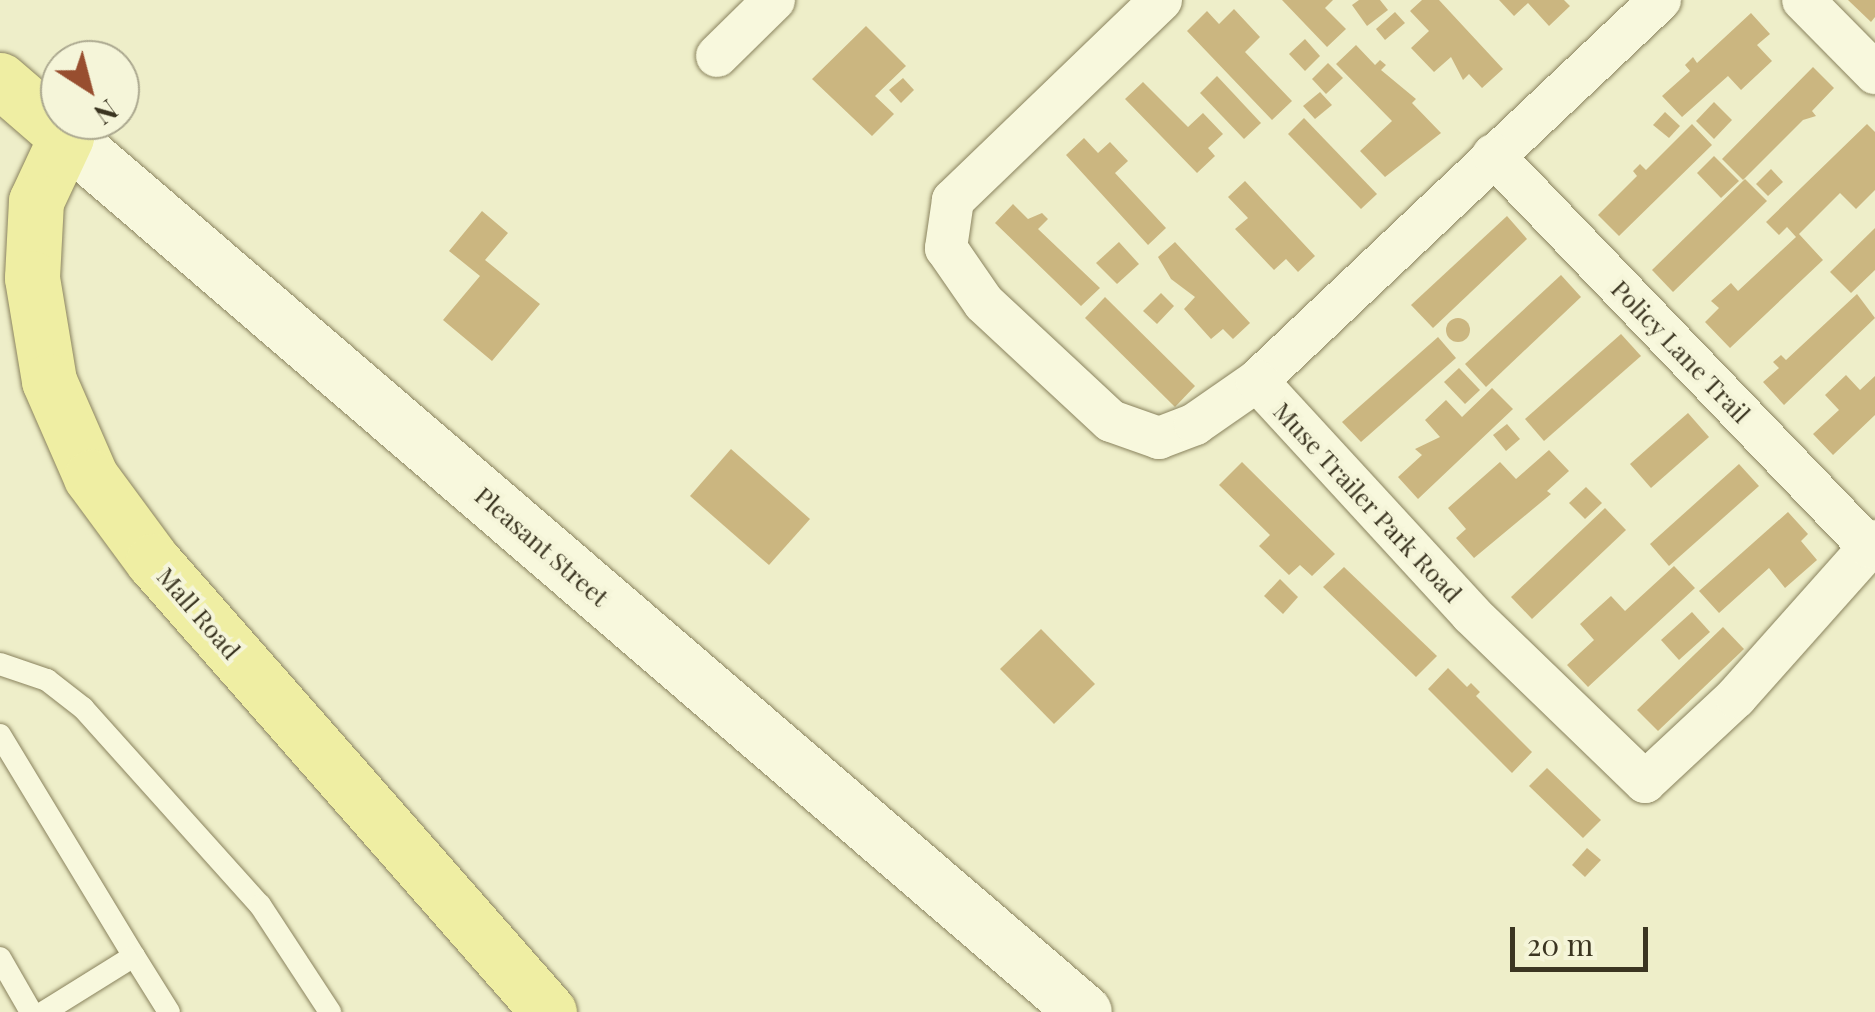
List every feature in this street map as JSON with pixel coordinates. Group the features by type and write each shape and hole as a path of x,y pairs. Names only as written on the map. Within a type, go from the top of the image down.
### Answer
{"main road":[{"name":"Pleasant Street","path":"0,80 40,115"},
{"name":"Mall Road","path":"65,140 36,201 32,278 49,381 91,477 153,561 550,1012"},
{"name":"Pleasant Street","path":"68,140 1084,1012"}],"street":[{"path":"717,56 774,0"},
{"path":"1161,0 954,200 946,248 984,303 1111,420 1159,438 1194,424 1257,381"},
{"name":"Muse Trailer Park Road","path":"1660,0 1257,381 1471,614 1644,782 1736,697 1872,544"},
{"path":"1803,0 1875,74"},
{"name":"Policy Lane Trail","path":"1494,155 1872,544"}],"lane":[{"path":"0,664 47,680 82,708 260,905 330,1012"},
{"path":"0,735 169,1012"},
{"path":"44,1012 134,956"},
{"path":"0,958 32,1012"}],"building":[{"path":"1282,0 1333,0 1325,8 1346,29 1327,47"},
{"path":"1359,0 1380,0 1388,10 1367,26 1352,5"},
{"path":"1422,0 1439,0 1503,69 1482,88 1469,74 1463,80 1451,57 1434,72 1411,48 1429,31 1410,11"},
{"path":"1499,0 1564,0 1570,6 1549,26 1528,3 1514,16"},
{"path":"1848,0 1875,0 1875,17 1871,22"},
{"path":"1234,9 1260,37 1245,52 1292,101 1272,120 1187,31 1207,11 1219,24"},
{"path":"1395,12 1405,23 1385,40 1376,29"},
{"path":"1751,13 1770,34 1757,45 1772,61 1741,90 1728,76 1682,117 1662,96 1690,71 1685,65 1693,57 1697,63"},
{"path":"866,26 906,66 875,96 894,114 872,136 812,79"},
{"path":"1305,39 1320,56 1305,71 1289,54"},
{"path":"1356,45 1375,65 1380,60 1386,65 1381,70 1416,99 1412,103 1441,133 1385,177 1360,151 1392,121 1336,64"},
{"path":"1328,63 1343,78 1326,94 1312,79"},
{"path":"1813,67 1834,88 1812,111 1816,116 1803,120 1743,180 1722,159"},
{"path":"1217,76 1261,123 1244,139 1200,93"},
{"path":"903,78 914,90 901,103 889,90"},
{"path":"1143,82 1188,127 1203,113 1223,134 1208,148 1215,156 1197,173 1125,99"},
{"path":"1320,92 1332,105 1315,119 1303,106"},
{"path":"1714,102 1732,120 1714,139 1696,121"},
{"path":"1665,112 1680,126 1669,138 1653,125"},
{"path":"1304,118 1377,194 1361,209 1288,134"},
{"path":"1692,124 1712,145 1619,236 1598,215 1637,176 1633,171 1640,164 1646,170"},
{"path":"1867,124 1875,132 1875,190 1856,209 1840,193 1799,234 1823,260 1730,348 1705,322 1719,308 1711,301 1731,283 1738,291 1796,237 1787,227 1779,235 1766,222"},
{"path":"1084,138 1098,153 1110,142 1128,161 1115,173 1166,228 1148,245 1066,155"},
{"path":"1714,156 1739,181 1721,198 1697,173"},
{"path":"1771,169 1783,182 1768,196 1756,184"},
{"path":"1745,179 1767,201 1673,292 1652,270"},
{"path":"1245,181 1315,256 1298,272 1286,259 1274,270 1235,229 1248,218 1228,197"},
{"path":"1013,204 1028,219 1042,213 1048,219 1038,229 1100,288 1081,306 995,223"},
{"path":"482,211 508,233 485,260 540,304 492,361 443,320 480,276 449,251"},
{"path":"1507,216 1527,239 1433,328 1411,305"},
{"path":"1875,228 1875,270 1851,293 1830,272"},
{"path":"1119,242 1139,264 1117,284 1096,263"},
{"path":"1175,242 1250,323 1233,339 1223,329 1211,339 1184,309 1195,297 1171,279 1158,257"},
{"path":"1561,275 1581,297 1486,387 1465,364"},
{"path":"1161,293 1174,306 1157,324 1143,311"},
{"path":"1857,294 1875,318 1784,405 1763,382 1779,368 1773,362 1781,355 1786,360"},
{"path":"1105,297 1195,386 1175,407 1085,318"},
{"path":"1453,318 1463,318 1470,330 1463,342 1453,342 1446,335 1446,325"},
{"path":"1621,334 1641,356 1544,441 1525,419"},
{"path":"1438,337 1456,358 1361,442 1342,422"},
{"path":"1459,368 1480,390 1465,404 1444,382"},
{"path":"1846,375 1860,390 1875,376 1875,415 1833,455 1813,434 1839,410 1825,395"},
{"path":"1492,388 1513,409 1418,499 1398,477 1422,455 1415,449 1440,437 1425,420 1446,400 1462,417"},
{"path":"1688,413 1709,437 1651,488 1630,464"},
{"path":"1507,424 1520,439 1506,451 1493,435"},
{"path":"731,449 810,519 769,565 690,496"},
{"path":"1549,450 1569,471 1547,491 1551,494 1474,558 1456,538 1466,529 1448,508 1500,462 1516,479"},
{"path":"1242,462 1335,554 1312,576 1300,565 1289,575 1259,546 1270,535 1219,485"},
{"path":"1739,464 1759,486 1669,566 1650,544"},
{"path":"1586,487 1602,503 1585,519 1569,503"},
{"path":"1605,508 1626,530 1532,619 1511,597"},
{"path":"1788,512 1808,534 1801,541 1817,560 1785,588 1769,568 1719,613 1699,591"},
{"path":"1674,566 1695,588 1588,687 1567,665 1594,640 1580,624 1611,596 1625,611"},
{"path":"1344,567 1437,656 1416,677 1323,587"},
{"path":"1280,579 1298,597 1283,614 1264,596"},
{"path":"1692,612 1710,632 1679,660 1661,640"},
{"path":"1723,627 1744,649 1658,731 1637,710"},
{"path":"1041,629 1095,684 1054,724 1000,669"},
{"path":"1448,668 1467,687 1471,683 1480,692 1476,696 1532,752 1512,773 1428,689"},
{"path":"1547,768 1601,820 1583,838 1529,786"},
{"path":"1587,848 1601,860 1585,877 1572,865"}]}
